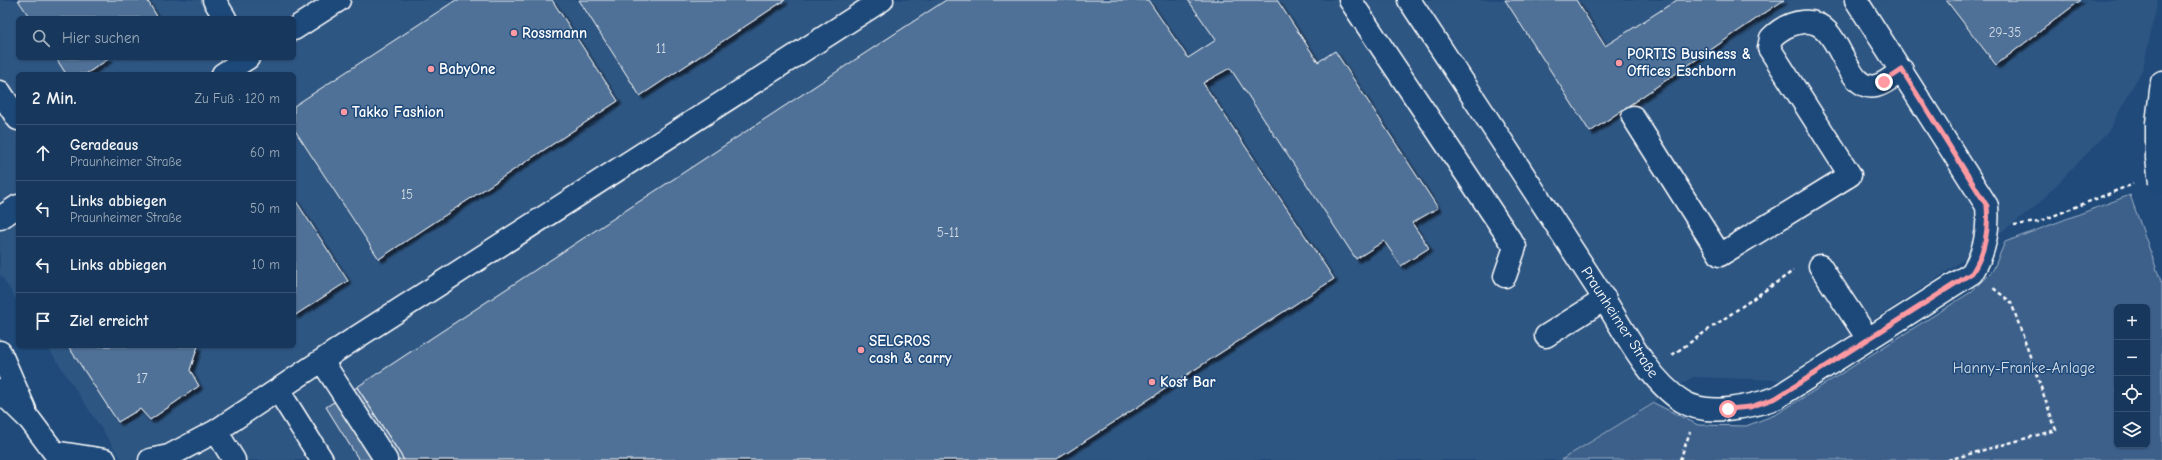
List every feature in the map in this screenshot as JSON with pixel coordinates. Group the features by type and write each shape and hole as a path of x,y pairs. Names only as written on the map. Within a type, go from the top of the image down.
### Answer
{"main road":[{"path":"214,0 224,16"},
{"path":"296,28 339,0"},
{"path":"164,459 216,431 882,0"},
{"path":"1350,0 1515,247 1505,276"},
{"name":"Praunheimer Straße","path":"1409,0 1605,299 1646,366 1664,388 1682,402 1698,408 1728,409 1750,407 1776,398 1972,273 1980,261 1989,227 1987,206 1902,70 1856,0"},
{"path":"1633,117 1720,255 1850,176 1769,48 1771,38 1793,23 1808,21 1816,23 1826,30 1833,39 1852,73 1868,86 1876,86 1902,70"},
{"path":"226,72 245,60"},
{"path":"2161,190 2157,158 2157,123 2162,82"},
{"path":"0,92 16,116"},
{"path":"0,218 16,207"},
{"path":"1820,266 1868,339"},
{"path":"1546,336 1605,299"},
{"path":"0,352 30,420"},
{"path":"322,361 386,460"},
{"path":"278,390 322,460"},
{"path":"0,391 30,420 57,456 105,460"},
{"path":"216,431 234,460"}],"path":[{"path":"1989,227 2038,222 2138,182"},
{"path":"1668,358 1814,257 1820,266"},
{"path":"1948,460 2056,430 2011,302 1972,273"}],"shaded area":[{"path":"0,0 2158,0 2143,68 2108,132 2034,208 1939,277 1781,380 1693,377 1561,460 122,460 48,348 296,348 296,72 16,72 16,299 0,274"}],"green space":[{"name":"Hanny-Franke-Anlage","path":"2130,195 2162,284 2162,460 1561,460 1654,403 1698,425 1746,426 1777,414 1971,292 1993,270 2005,242"}],"building":[{"path":"18,0 147,0 157,16 29,16"},
{"path":"456,0 552,0 618,101 379,259 296,132 296,105"},
{"path":"579,0 785,0 640,96"},
{"path":"946,0 1148,0 1188,58 1216,40 1188,0 1277,0 1318,62 1335,51 1438,208 1412,223 1429,248 1401,266 1384,241 1356,259 1230,68 1203,83 1334,279 1056,460 404,460 357,387"},
{"name":"PORTIS Business & Offices Eschborn","path":"1505,0 1576,0 1605,46 1677,0 1784,0 1590,132"},
{"path":"1946,0 2081,0 1996,65"},
{"path":"57,60 107,60 89,72 65,72"},
{"path":"296,201 348,281 296,315"},
{"path":"69,348 197,348 190,370 199,386 150,420 140,409 118,422"},
{"path":"357,387 404,460 359,460 326,407"}],"place":[{"name":"Rossmann","path":"514,33"},
{"name":"PORTIS Business & Offices Eschborn","path":"1619,63"},
{"name":"BabyOne","path":"431,69"},
{"name":"Takko Fashion","path":"344,112"},
{"name":"SELGROS cash & carry","path":"861,350"},
{"name":"Kost Bar","path":"1152,382"}],"route":[{"path":"1728,409 1750,407 1776,398 1972,273 1980,261 1989,227 1987,206 1902,70 1884,82"}]}
